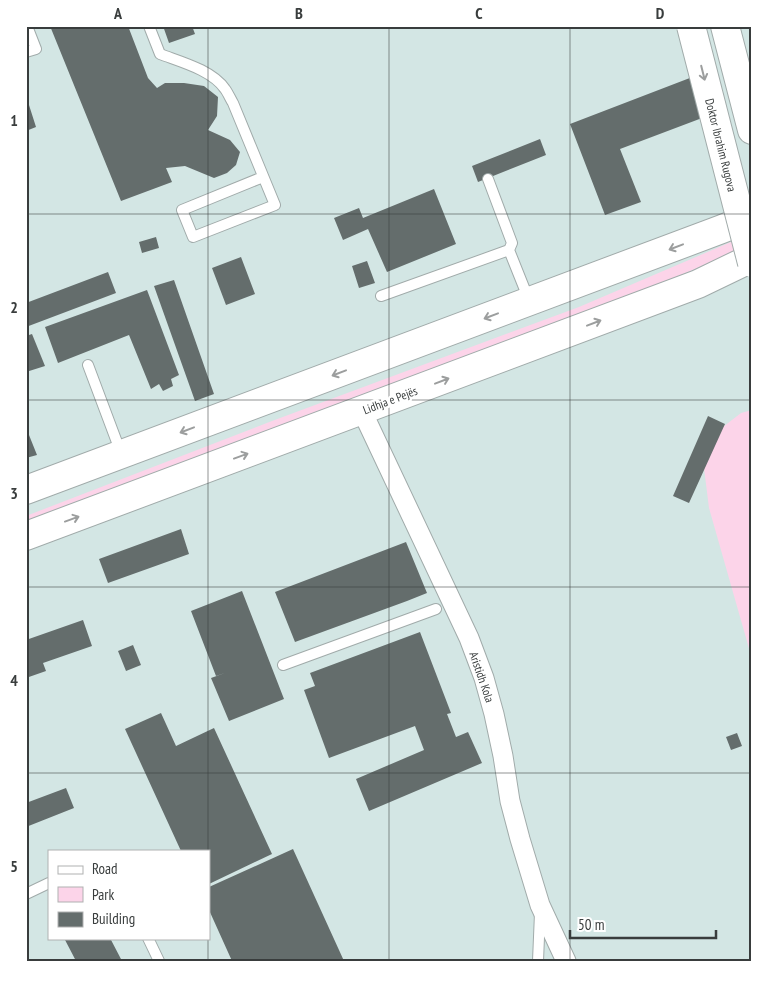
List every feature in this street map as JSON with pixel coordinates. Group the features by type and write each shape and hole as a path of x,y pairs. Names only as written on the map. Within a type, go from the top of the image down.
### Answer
{"highway":[{"name":"Doktor Ibrahim Rugova","path":"691,26 752,263"},
{"path":"725,26 752,130"},
{"path":"26,490 722,230 752,217"},
{"name":"Lidhja e Pejës","path":"26,536 698,284 752,258"},
{"path":"698,284 752,270"}],"street":[{"name":"Aristidh Kola","path":"362,411 469,638 484,678 503,756 510,801 540,905"},
{"path":"540,905 566,961"}],"lane":[{"path":"26,52 36,48 27,26"},
{"path":"148,26 160,54 197,68 214,78 225,88 275,205 193,237 182,210 263,177"},
{"path":"488,180 512,243 509,250 530,302"},
{"path":"382,296 509,250"},
{"path":"88,365 122,454"},
{"path":"283,666 436,609"},
{"path":"26,894 48,883"},
{"name":"Aristidh Kola","path":"538,961 540,905"},
{"path":"149,940 159,961"}],"shaded area":[{"path":"26,26 752,26 752,961 26,961"}],"green space":[{"path":"752,233 752,246 616,303 26,528 26,516 272,421 579,307"},
{"path":"752,410 752,659 709,508 701,444 741,413"}],"building":[{"path":"50,26 128,26 148,78 157,88 165,83 184,83 204,86 218,97 217,116 208,130 230,140 240,152 236,165 227,173 214,178 185,166 166,168 172,182 121,201"},
{"path":"163,26 192,26 195,34 169,43"},
{"path":"695,76 710,115 620,149 641,202 605,215 570,124"},
{"path":"29,105 36,127 26,131 26,106"},
{"path":"540,139 546,155 478,182 472,166"},
{"path":"434,189 456,244 387,272 368,229 343,240 334,218 359,208 363,218"},
{"path":"156,237 159,248 142,253 139,242"},
{"path":"241,257 255,294 226,305 212,268"},
{"path":"367,261 375,283 359,288 352,266"},
{"path":"108,272 116,293 26,327 26,303"},
{"path":"174,280 214,394 195,401 154,286"},
{"path":"147,290 179,375 171,379 173,386 163,391 159,384 151,389 129,335 58,363 45,327"},
{"path":"32,334 45,366 26,372 26,336"},
{"path":"708,416 725,424 689,503 673,496"},
{"path":"29,435 37,455 26,458 26,436"},
{"path":"181,529 189,554 108,583 99,559"},
{"path":"406,542 427,593 295,642 275,592"},
{"path":"242,591 284,699 229,721 211,678 225,673 216,676 191,611"},
{"path":"83,620 92,646 43,663 46,671 26,678 26,640"},
{"path":"420,632 451,713 447,714 456,737 468,732 482,763 369,811 356,779 424,750 415,726 329,758 304,690 315,686 310,673"},
{"path":"133,645 141,665 126,671 118,651"},
{"path":"161,713 176,746 214,728 272,854 210,884 210,850 181,850 125,729"},
{"path":"737,733 742,746 731,750 726,737"},
{"path":"66,788 74,808 26,827 26,803"},
{"path":"293,849 344,961 232,961 210,912 210,887"},
{"path":"65,940 111,940 122,961 76,961"}]}
